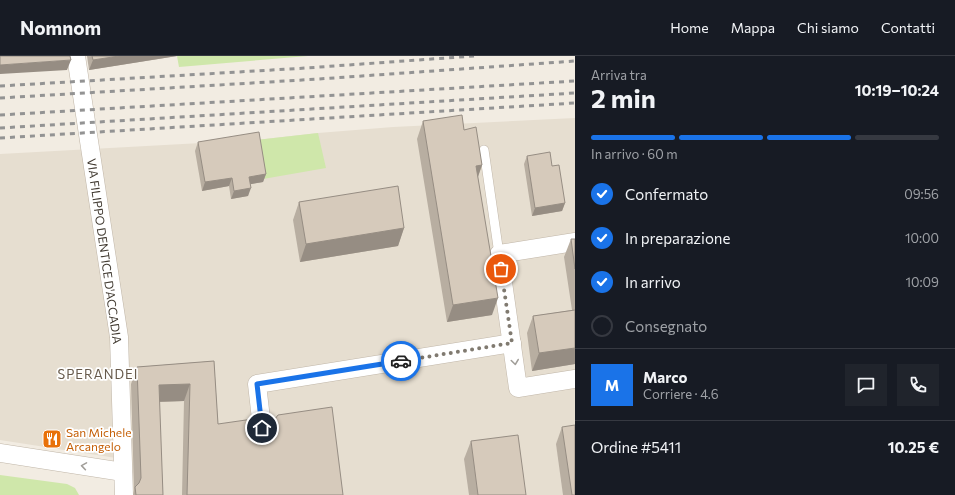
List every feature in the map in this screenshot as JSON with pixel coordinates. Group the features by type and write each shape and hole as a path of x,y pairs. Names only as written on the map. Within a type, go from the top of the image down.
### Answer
{"street":[{"name":"VIA FILIPPO DENTICE D'ACCADIA","path":"76,56 119,337 122,472 124,495"},
{"path":"575,242 499,254 518,388 575,378"},
{"path":"262,428 257,384 512,343"},
{"path":"0,453 122,472"}],"lane":[{"path":"484,150 499,254"}],"shaded area":[{"path":"575,118 575,495 116,495 116,458 0,440 0,154 256,140 393,127"}],"green space":[{"path":"177,56 308,56 179,67"},
{"path":"318,133 326,168 263,179 256,140"},
{"path":"0,475 67,484 75,488 79,495 0,495"}],"building":[{"path":"0,56 70,56 71,60 0,65"},
{"path":"92,56 119,56 93,60"},
{"path":"462,115 464,130 476,127 482,165 476,166 498,298 453,305 423,121"},
{"path":"259,132 266,174 249,177 251,188 234,191 232,178 205,182 198,142"},
{"path":"550,152 552,166 559,165 565,203 535,208 527,156"},
{"path":"398,186 404,228 306,244 299,202"},
{"path":"571,239 575,239 575,269"},
{"path":"575,310 575,348 539,353 533,316"},
{"path":"214,361 218,424 260,418 264,421 270,421 275,419 278,415 332,407 343,495 187,495 190,384 159,385 163,495 136,495 135,487 141,478 137,367"},
{"path":"575,425 575,495 572,495 562,427"},
{"path":"518,435 526,495 478,495 471,441"}],"railway":[{"path":"0,86 306,68 474,56"},
{"path":"0,98 319,79 575,61"},
{"path":"0,115 575,81"},
{"path":"0,128 575,93"},
{"path":"0,138 575,103"}],"way so far":[{"path":"401,361 512,343 501,269"}],"place":[{"name":"San Michele Arcangelo","path":"52,439"}],"district":[{"name":"SPERANDEI","path":"98,374"}],"route":[{"path":"262,428 257,384 401,361"}]}
